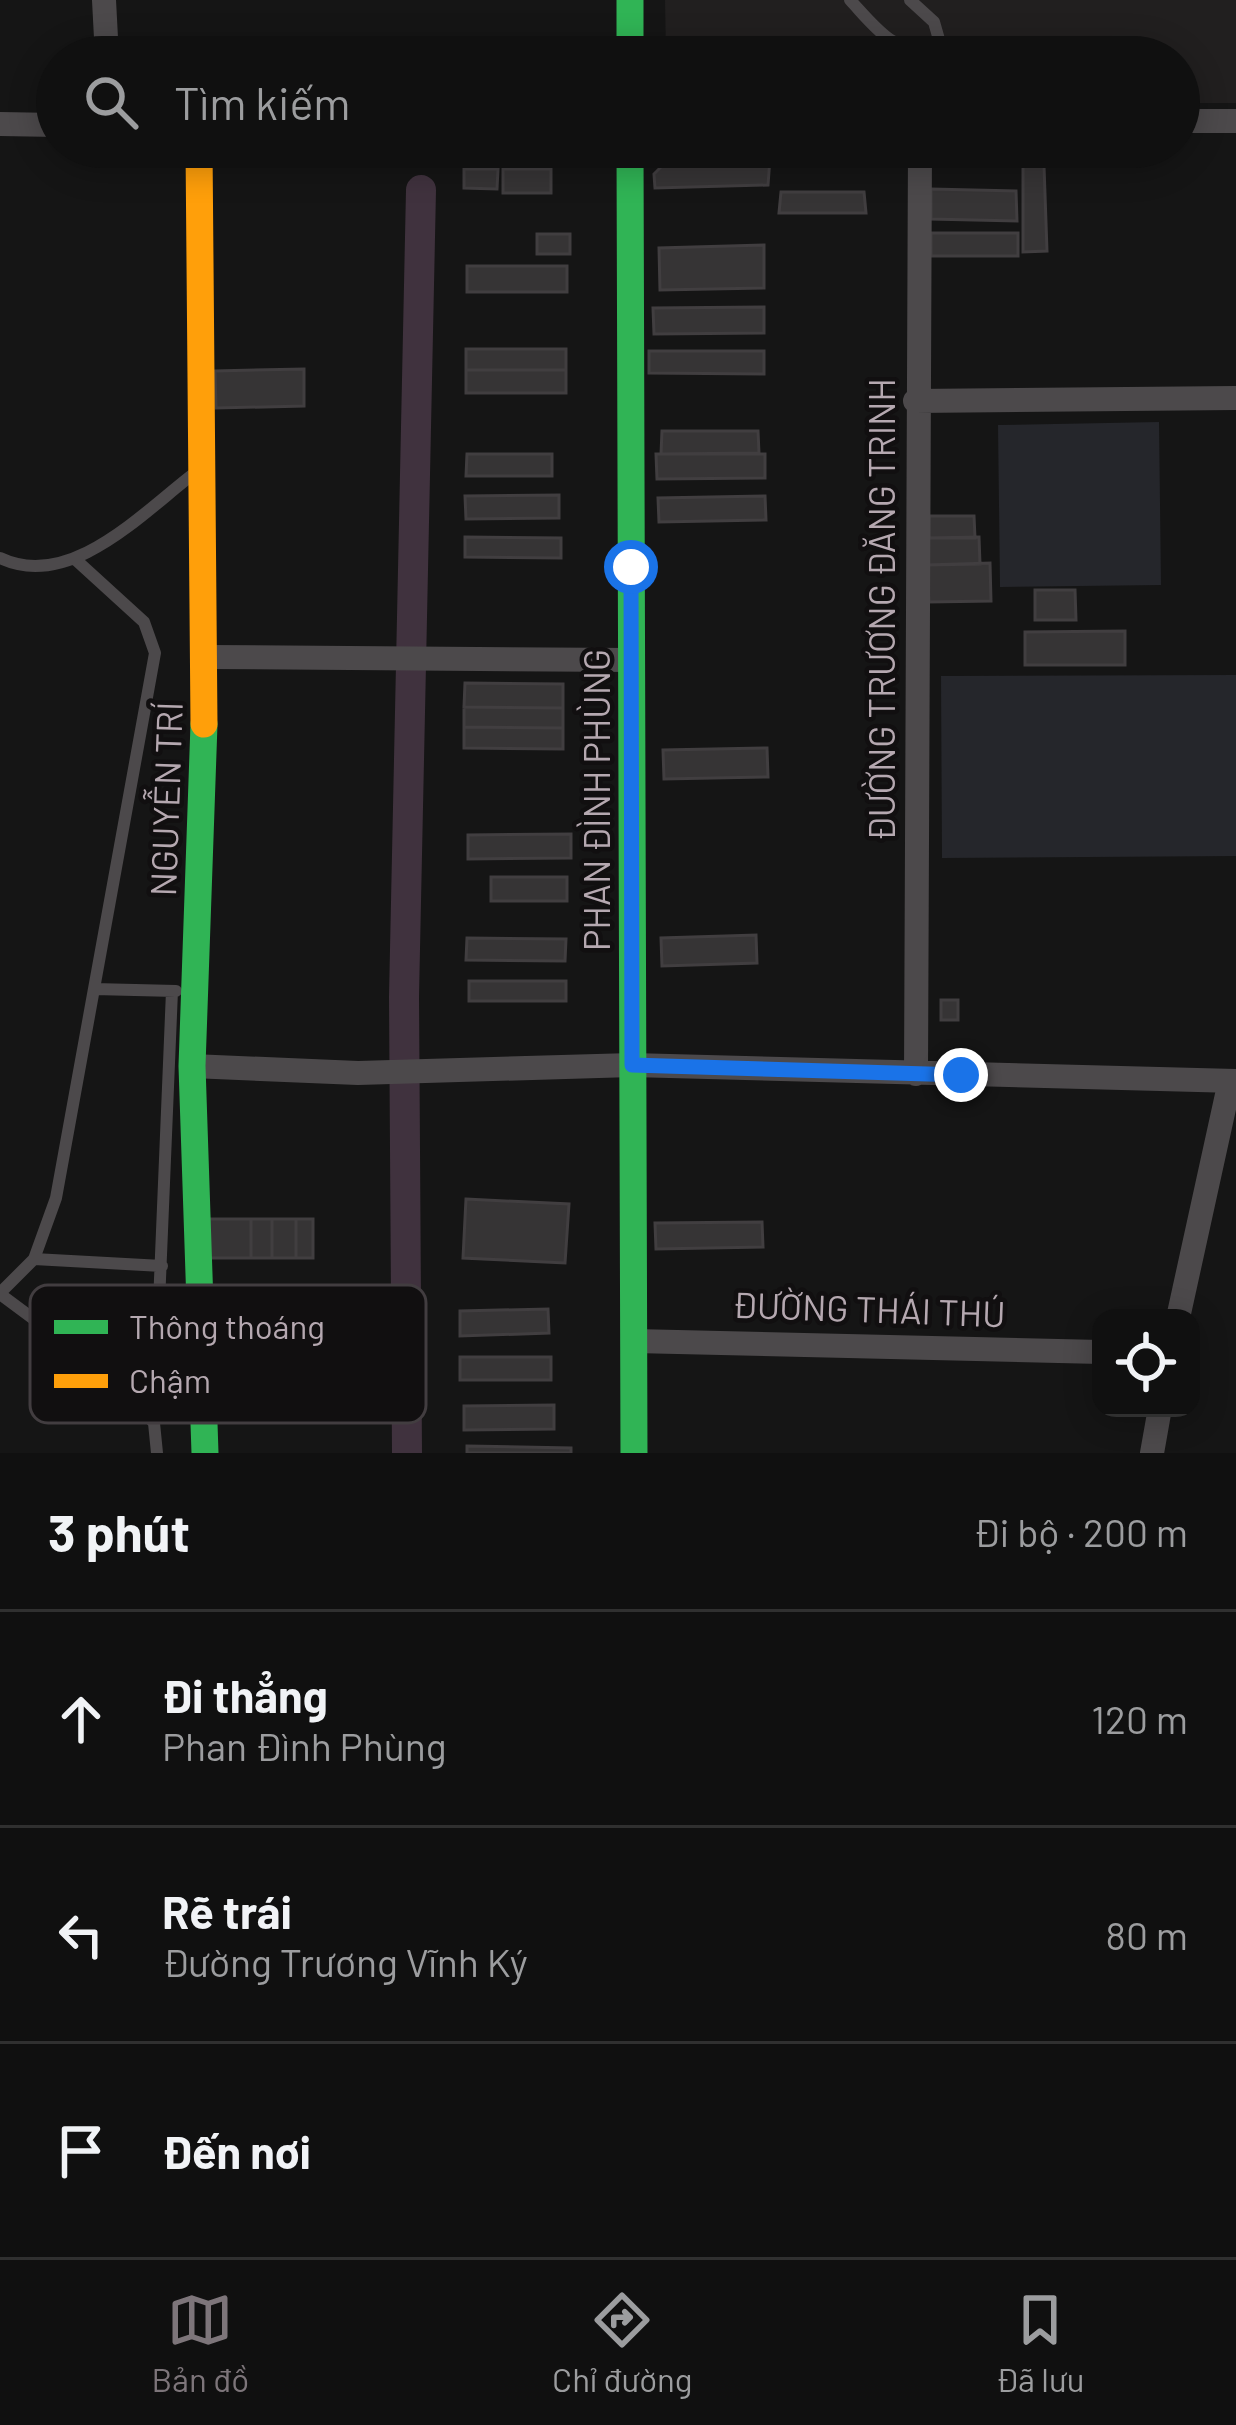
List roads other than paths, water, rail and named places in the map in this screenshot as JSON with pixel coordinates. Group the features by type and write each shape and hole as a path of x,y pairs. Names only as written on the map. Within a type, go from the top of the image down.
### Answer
{"street":[{"path":"104,0 106,36"},
{"path":"630,0 630,36"},
{"path":"1200,122 1236,121"},
{"path":"0,124 36,125"},
{"name":"NGUYỄN TRÍ","path":"199,1285 192,1066 183,991 206,657 199,470 200,168"},
{"name":"PHAN ĐÌNH PHÙNG","path":"630,168 634,1453"},
{"name":"ĐƯỜNG TRƯƠNG ĐĂNG TRINH","path":"916,1074 915,401 920,168"},
{"path":"915,401 1236,398"},
{"path":"206,657 631,660"},
{"path":"192,1066 358,1073 632,1065 1233,1081 1180,1309"},
{"name":"ĐƯỜNG THÁI THÚ","path":"634,1341 1092,1352"},
{"path":"1152,1453 1158,1417"},
{"name":"NGUYỄN TRÍ","path":"204,1423 205,1453"}],"lane":[{"path":"850,0 884,36"},
{"path":"910,0 934,22 938,36"},
{"path":"0,557 33,565 76,560 199,470"},
{"path":"30,1316 0,1293 34,1259 56,1198 155,653 144,622 76,560"},
{"path":"94,988 183,991 161,1285"},
{"path":"34,1259 162,1266"},
{"path":"154,1424 157,1453"}],"waterway":[{"path":"406,1285 404,997 421,190"},
{"path":"407,1423 407,1453"}]}
